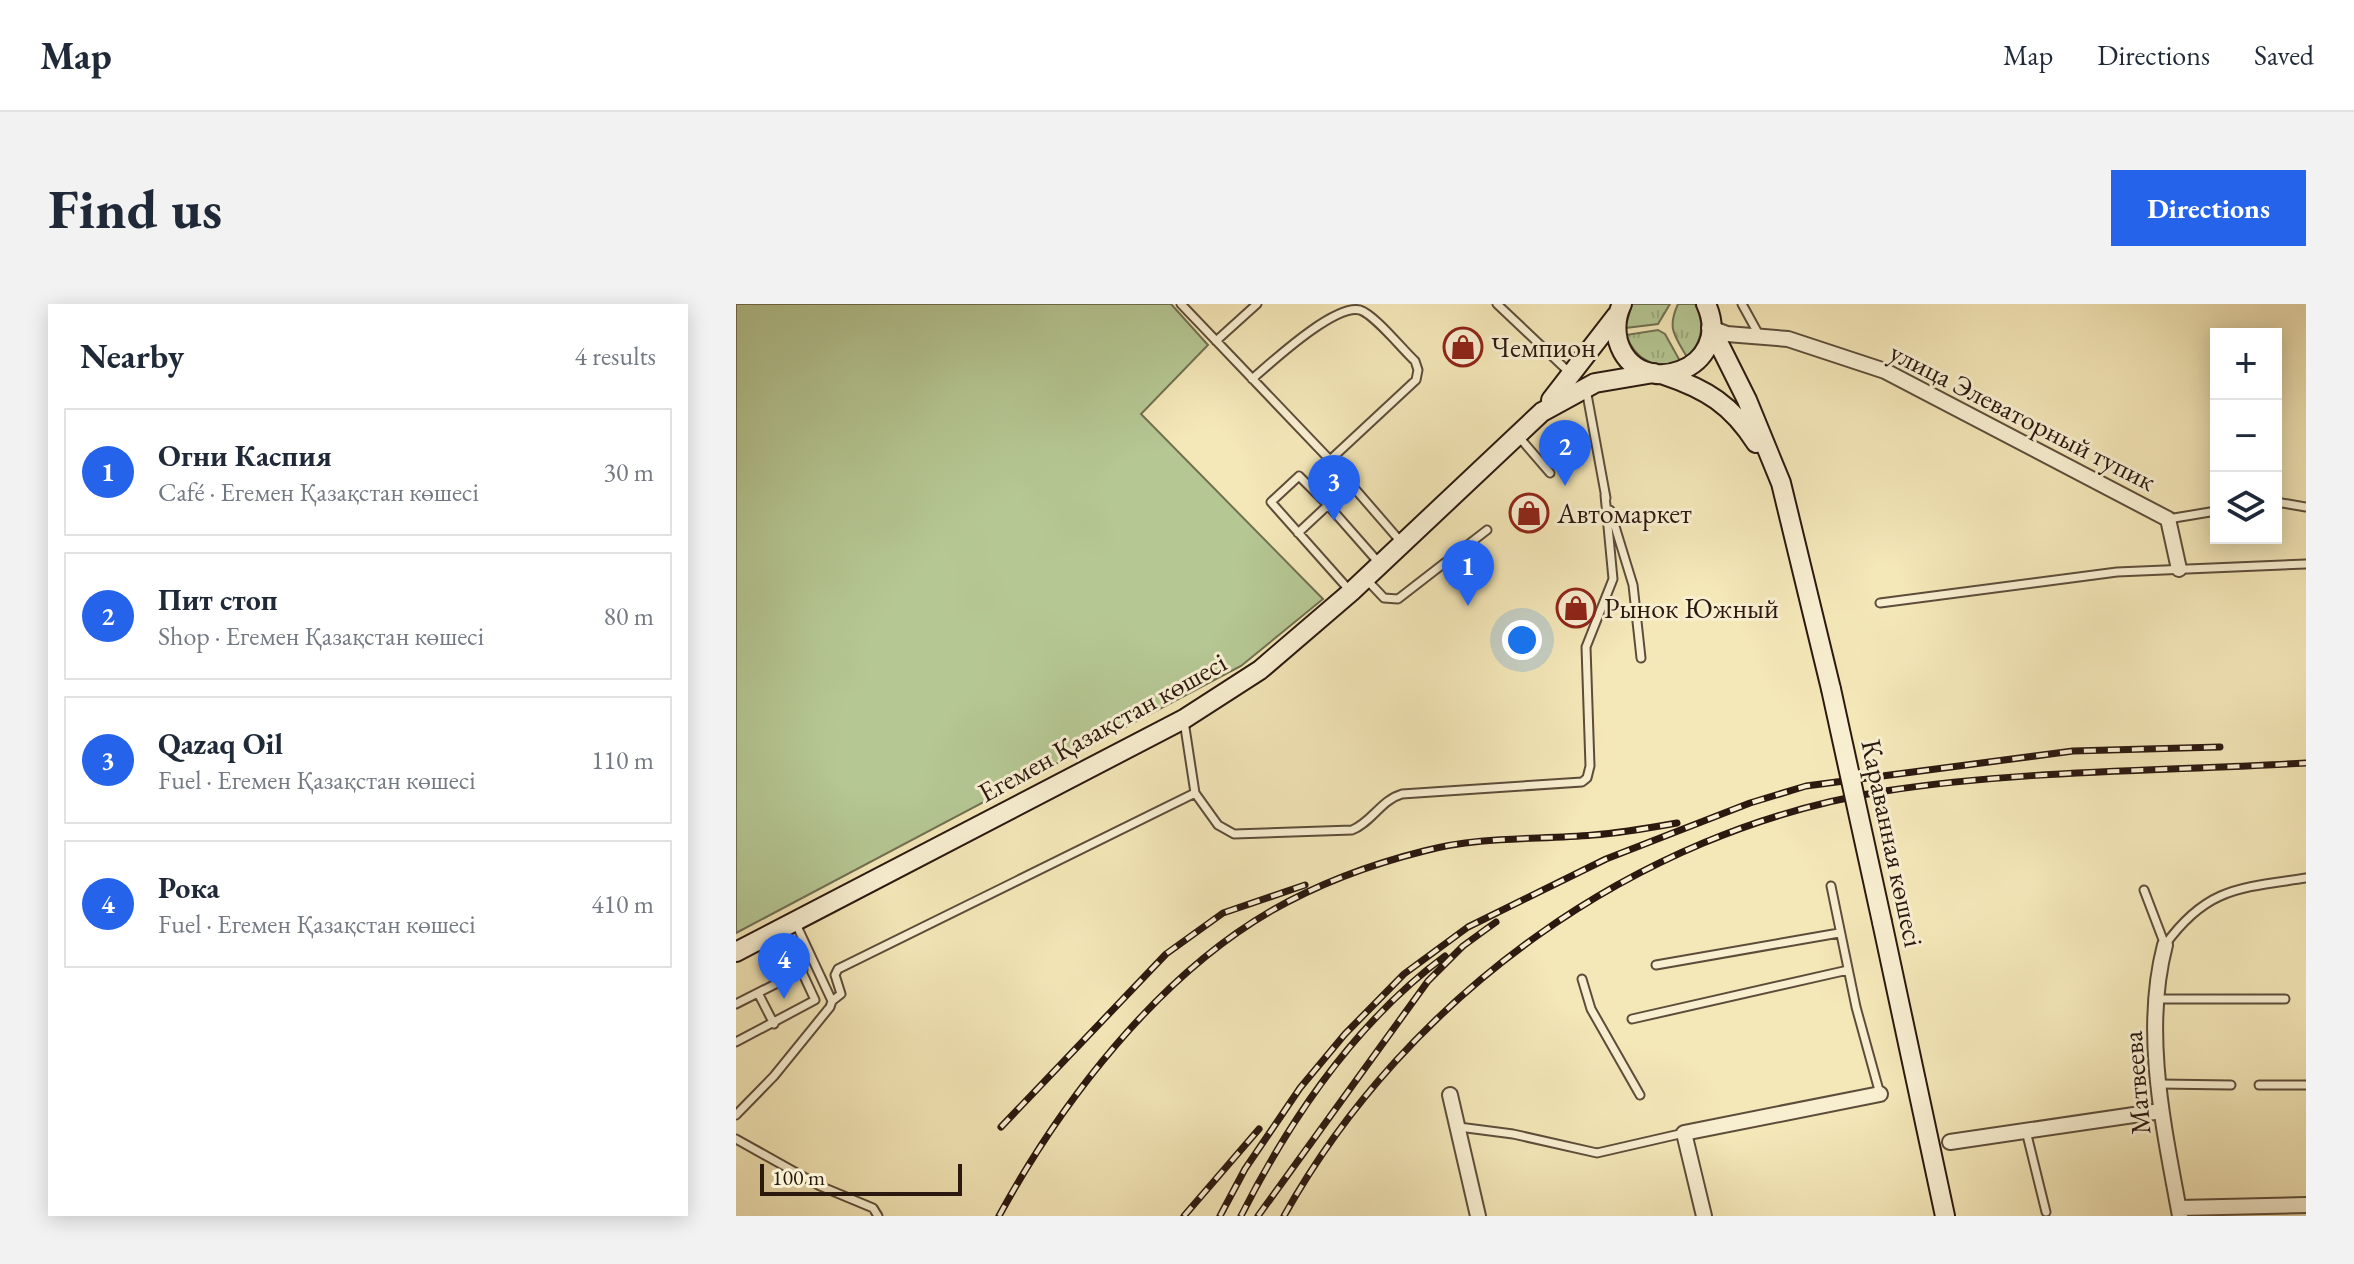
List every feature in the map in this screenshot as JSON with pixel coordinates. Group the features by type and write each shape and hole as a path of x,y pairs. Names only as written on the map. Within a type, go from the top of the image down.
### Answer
{"main road":[{"name":"Караванная көшесі","path":"1706,304 1711,335 1781,483 1831,689 1945,1216"},
{"path":"1619,308 1617,332 1623,351 1636,365 1656,373 1682,371 1695,363 1711,335 1714,304"},
{"name":"Егемен Қазақстан көшесі","path":"736,952 1184,719 1260,670 1351,592 1517,435 1579,381 1619,308"},
{"name":"Егемен Қазақстан көшесі","path":"1579,381 1656,373"},
{"name":"Караванная көшесі","path":"1656,373 1699,387 1721,400 1745,426 1781,483"}],"street":[{"name":"улица Элеваторный тупик","path":"1711,335 1759,335 1810,345 1885,371 2168,519 2179,569"},
{"name":"Матвеева","path":"2165,945 2156,999 2159,1084 2179,1212"},
{"path":"1704,1216 1684,1133 1880,1094"},
{"path":"1450,1095 1478,1216"},
{"path":"1950,1142 2161,1111"},
{"path":"2179,1212 2306,1205"}],"lane":[{"path":"1181,304 1330,460 1403,543"},
{"path":"1216,341 1257,304"},
{"path":"1497,304 1579,381 1605,495 1625,550 1633,585 1641,658"},
{"path":"1742,304 1759,335"},
{"path":"1252,379 1317,326 1348,309 1364,311 1415,361 1418,370 1416,380 1330,460"},
{"path":"1517,435 1550,473"},
{"path":"1351,592 1271,504 1284,488 1301,476 1380,564"},
{"path":"1184,719 1195,793 1222,829 1234,834 1352,830 1365,823 1391,798 1402,794 1582,782 1590,766 1586,647 1613,579 1605,495"},
{"path":"2282,503 2306,507"},
{"path":"1298,533 1328,505"},
{"path":"2168,519 2210,512"},
{"path":"1365,578 1384,598 1398,599 1487,530"},
{"path":"1880,603 2117,572 2306,564"},
{"path":"736,1115 774,1076 827,1012 832,1001 841,994 835,975 838,969 1195,793"},
{"path":"2165,945 2190,914 2208,899 2306,878"},
{"path":"1831,886 1839,933 1880,1094"},
{"path":"2144,890 2165,945"},
{"path":"789,926 832,1001"},
{"path":"736,1042 814,1003 815,994 803,970 789,926"},
{"path":"1656,965 1839,933"},
{"path":"736,1004 803,970"},
{"path":"1632,1019 1848,970"},
{"path":"1582,979 1591,1009 1640,1095"},
{"path":"758,993 774,1024"},
{"path":"2156,999 2285,999"},
{"path":"2159,1084 2231,1085"},
{"path":"2259,1085 2306,1085"},
{"path":"1457,1127 1513,1134 1597,1153 1684,1133"},
{"path":"2026,1131 2046,1212"},
{"path":"736,1139 820,1186 873,1208 878,1216"}],"green space":[{"path":"736,304 1171,304 1208,345 1141,414 1323,599 1241,666 736,933"},
{"path":"1632,304 1670,304 1658,324 1625,328"},
{"path":"1678,304 1695,304 1700,318 1699,339 1687,357 1673,326"},
{"path":"1658,330 1665,334 1680,361 1662,365 1647,361 1635,351 1626,335"}],"railway":[{"path":"1220,1216 1245,1169 1300,1088 1345,1034 1404,974 1468,927 1606,859 1750,803 1806,786 2073,751 2220,747"},
{"path":"1284,1216 1335,1136 1394,1063 1462,996 1537,936 1618,885 1703,843 1793,811 1885,791 1936,784 2042,775 2306,763"},
{"path":"999,1216 1082,1087 1151,1006 1229,938 1271,911 1346,876 1445,846 1604,834 1677,823"},
{"path":"1001,1127 1166,954 1223,913 1305,885"},
{"path":"1258,1216 1428,981 1463,946 1496,922"},
{"path":"1241,1216 1281,1144 1328,1074 1383,1010 1445,956"},
{"path":"1184,1216 1259,1129"}],"place":[{"name":"Чемпион","path":"1463,347"},
{"name":"Пит стоп","path":"1565,486"},
{"name":"Автомаркет","path":"1529,513"},
{"name":"Qazaq Oil","path":"1334,521"},
{"name":"Огни Каспия","path":"1468,606"},
{"name":"Рынок Южный","path":"1576,608"},
{"name":"Рока","path":"784,999"}]}
